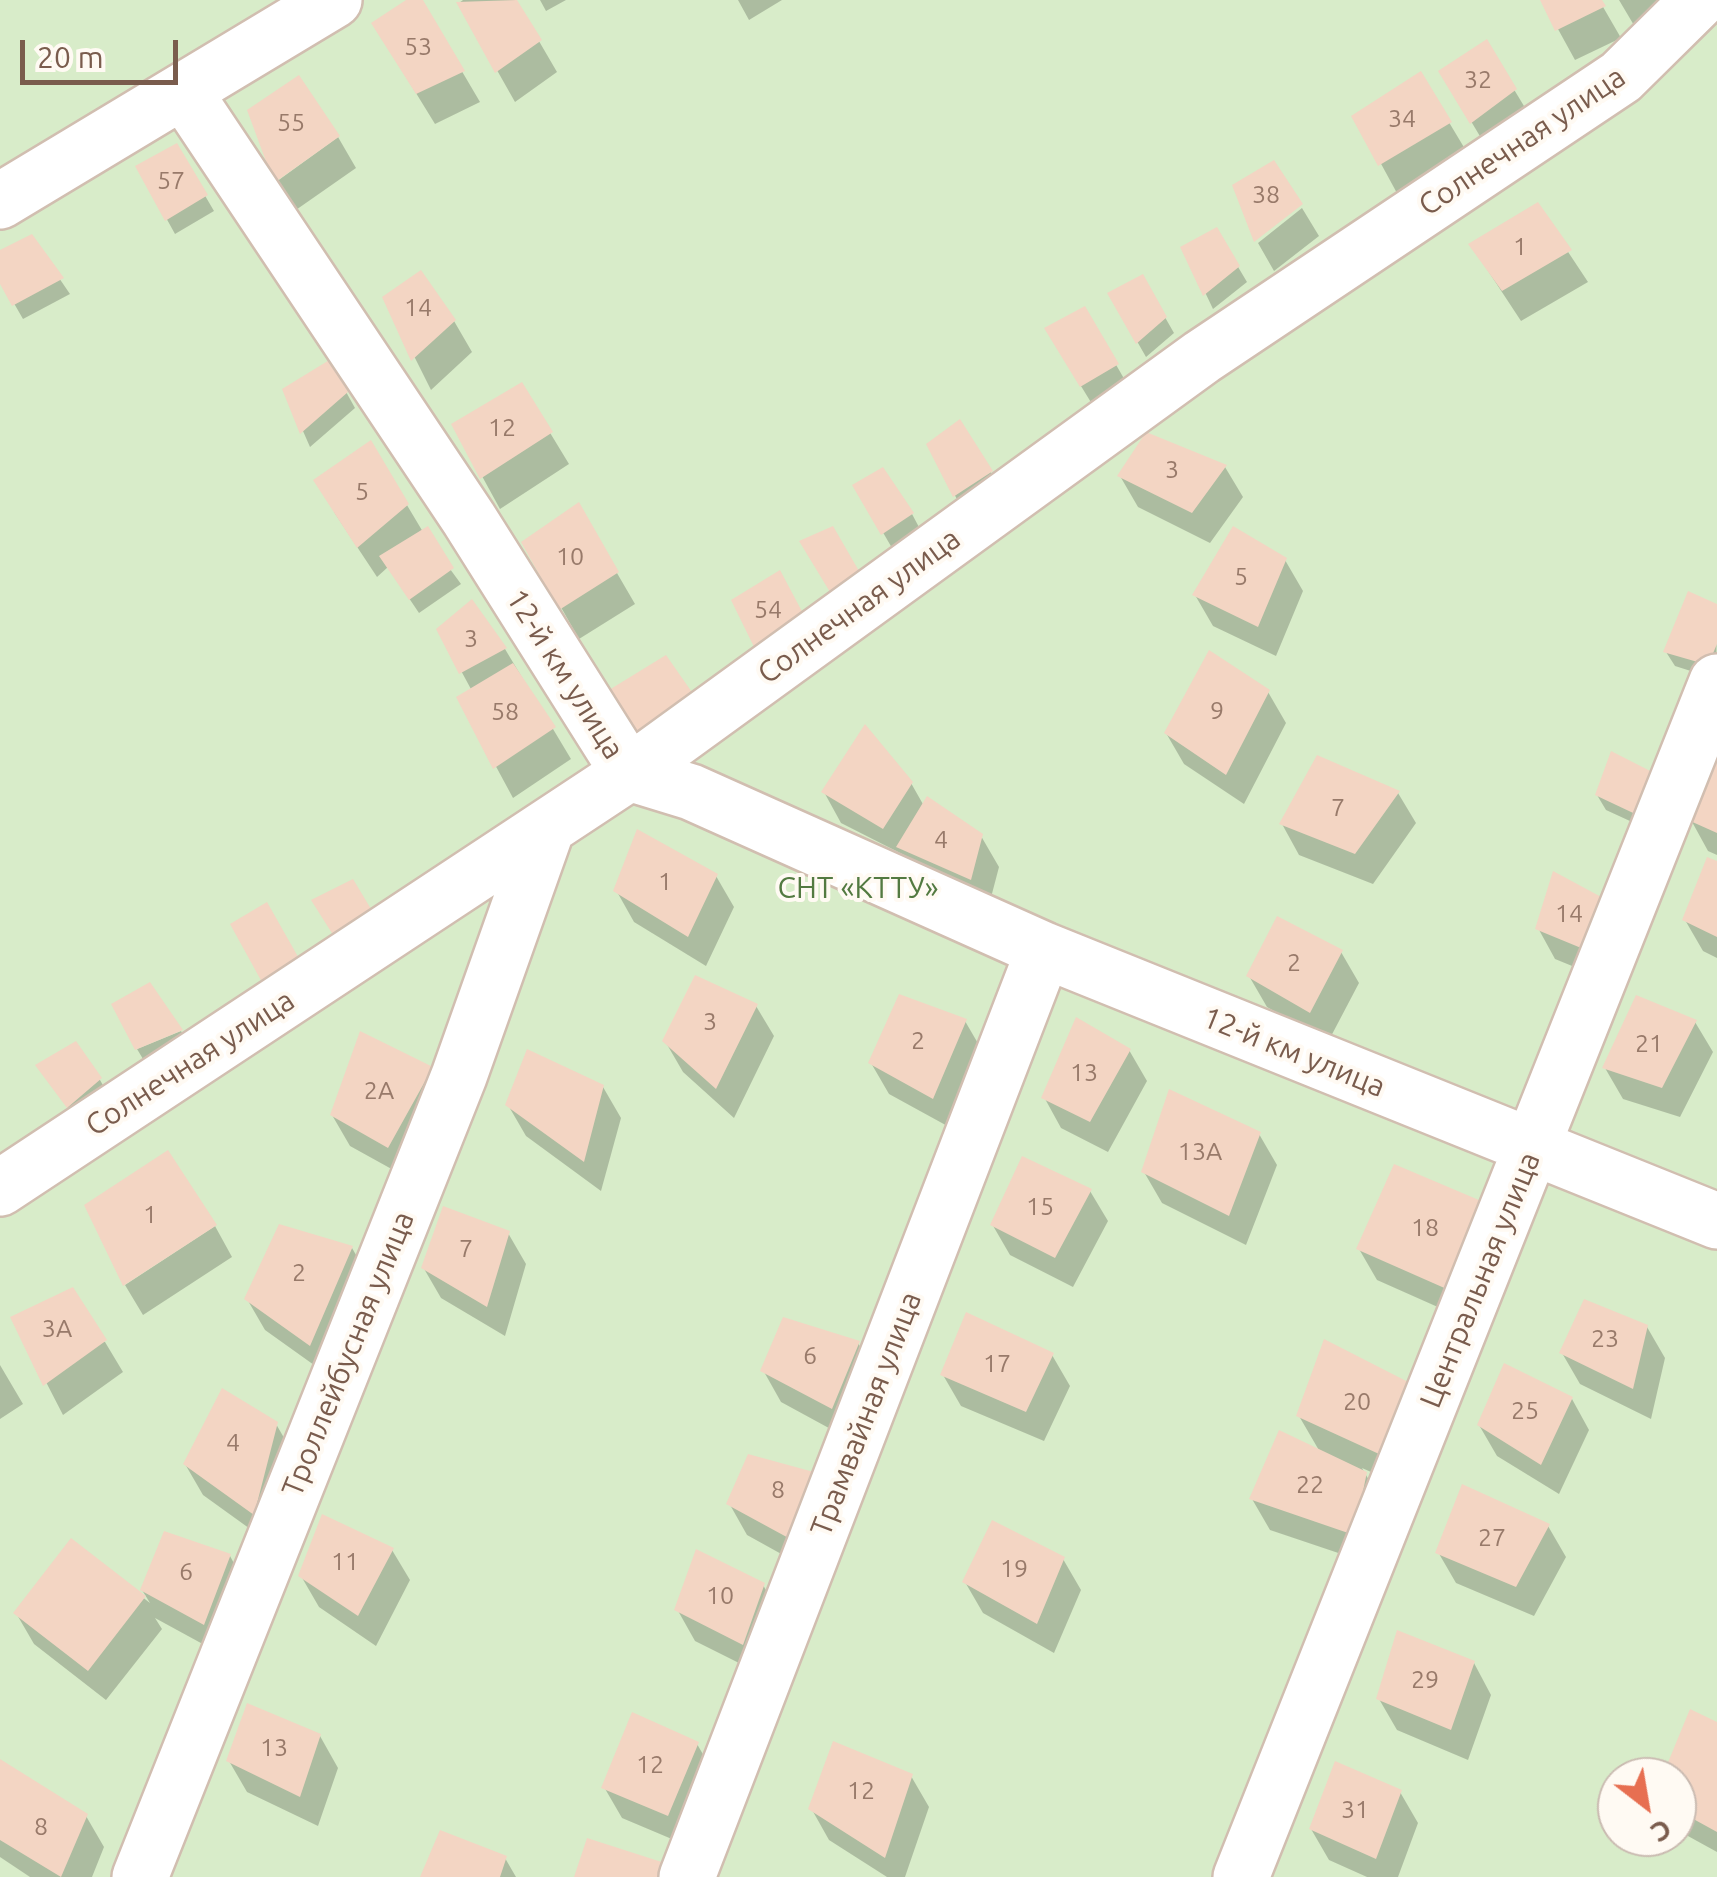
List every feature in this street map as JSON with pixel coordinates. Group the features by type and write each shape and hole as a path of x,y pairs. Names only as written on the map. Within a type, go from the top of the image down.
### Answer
{"street":[{"path":"0,201 334,0"},
{"name":"Солнечная улица","path":"0,1188 629,773 1202,357 1621,77 1699,0"},
{"name":"12-й км улица","path":"184,92 468,519 629,773 690,792 1044,950 1717,1222"},
{"name":"Центральная улица","path":"1240,1877 1717,682"},
{"name":"Троллейбусная улица","path":"140,1877 459,1076 547,828"},
{"name":"Трамвайная улица","path":"687,1877 1044,950"}],"green space":[{"name":"СНТ «КТТУ»","path":"0,0 1717,0 1717,1877 0,1877"}],"building":[{"path":"406,0 423,0 465,71 416,94 371,23"},
{"path":"517,0 542,40 495,73 456,2"},
{"path":"1540,0 1602,0 1606,6 1555,31"},
{"path":"1487,39 1517,89 1470,124 1438,71"},
{"path":"1421,71 1452,122 1378,166 1351,116"},
{"path":"299,75 340,136 274,183 247,110"},
{"path":"177,143 208,195 165,221 135,166"},
{"path":"1274,160 1303,204 1254,242 1232,185"},
{"path":"1538,202 1572,250 1502,291 1468,244"},
{"path":"1217,227 1240,266 1203,296 1180,247"},
{"path":"32,234 64,278 12,306 0,284 0,250"},
{"path":"421,270 456,320 411,361 382,297"},
{"path":"1143,274 1167,317 1136,344 1107,293"},
{"path":"1085,306 1119,364 1080,387 1044,328"},
{"path":"331,359 348,392 300,434 282,389"},
{"path":"522,382 553,432 480,479 451,424"},
{"path":"960,419 993,471 953,497 926,444"},
{"path":"1146,432 1227,465 1192,513 1117,476"},
{"path":"371,440 409,504 357,548 313,480"},
{"path":"883,467 914,513 881,535 852,485"},
{"path":"579,502 619,572 559,610 521,542"},
{"path":"428,526 454,568 409,600 379,556"},
{"path":"833,526 859,571 830,592 799,541"},
{"path":"1233,526 1287,558 1258,627 1192,595"},
{"path":"780,570 806,619 757,653 731,600"},
{"path":"1688,591 1717,604 1717,644 1708,665 1663,652"},
{"path":"472,599 507,648 459,674 436,629"},
{"path":"1209,650 1270,690 1226,775 1164,733"},
{"path":"666,655 696,698 636,741 609,690"},
{"path":"513,663 556,727 493,769 456,697"},
{"path":"865,724 913,782 883,829 821,792"},
{"path":"1611,751 1664,778 1648,820 1595,795"},
{"path":"1317,755 1400,791 1355,854 1279,824"},
{"path":"1717,756 1717,833 1688,820"},
{"path":"927,796 983,834 971,880 896,847"},
{"path":"637,829 718,874 688,937 613,891"},
{"path":"1707,857 1717,861 1717,937 1682,920"},
{"path":"1553,871 1605,899 1586,950 1535,929"},
{"path":"353,879 374,914 335,938 311,900"},
{"path":"267,902 301,962 263,984 230,924"},
{"path":"1277,916 1343,950 1310,1013 1246,976"},
{"path":"695,975 758,1004 716,1089 662,1041"},
{"path":"150,982 183,1030 135,1050 111,1004"},
{"path":"899,994 967,1019 933,1099 868,1063"},
{"path":"1636,995 1697,1020 1662,1088 1602,1068"},
{"path":"1076,1017 1131,1049 1090,1122 1041,1098"},
{"path":"360,1031 433,1067 388,1148 330,1115"},
{"path":"76,1041 102,1078 67,1108 35,1065"},
{"path":"527,1049 604,1085 584,1162 505,1105"},
{"path":"1169,1089 1261,1132 1229,1216 1141,1172"},
{"path":"168,1150 217,1225 123,1286 84,1205"},
{"path":"1022,1156 1092,1189 1055,1258 990,1225"},
{"path":"1394,1164 1493,1206 1458,1294 1356,1249"},
{"path":"443,1206 510,1231 487,1307 421,1268"},
{"path":"279,1224 353,1246 310,1346 244,1299"},
{"path":"73,1287 107,1340 43,1386 10,1317"},
{"path":"1584,1299 1648,1325 1633,1389 1559,1353"},
{"path":"966,1312 1054,1353 1026,1412 940,1375"},
{"path":"783,1317 860,1341 832,1409 760,1371"},
{"path":"1324,1339 1418,1387 1390,1459 1296,1416"},
{"path":"1504,1363 1573,1397 1541,1465 1477,1425"},
{"path":"222,1388 278,1422 254,1515 183,1464"},
{"path":"1279,1430 1367,1472 1354,1535 1249,1499"},
{"path":"748,1454 832,1477 794,1541 726,1504"},
{"path":"1462,1484 1550,1524 1516,1587 1435,1553"},
{"path":"322,1514 394,1548 358,1616 298,1576"},
{"path":"992,1520 1065,1557 1037,1624 962,1582"},
{"path":"164,1531 231,1554 204,1625 140,1590"},
{"path":"71,1538 146,1596 88,1671 13,1613"},
{"path":"696,1549 765,1583 743,1645 674,1610"},
{"path":"1397,1630 1475,1661 1451,1730 1376,1699"},
{"path":"247,1703 321,1734 300,1797 226,1761"},
{"path":"1690,1709 1717,1722 1717,1832 1697,1821 1697,1757 1670,1757"},
{"path":"632,1712 699,1742 668,1816 601,1788"},
{"path":"833,1741 913,1774 885,1858 808,1809"},
{"path":"0,1759 88,1814 61,1877 0,1840"},
{"path":"1335,1761 1402,1790 1376,1859 1309,1829"},
{"path":"440,1830 507,1856 500,1877 420,1877"},
{"path":"587,1838 671,1865 664,1877 574,1877"}]}
